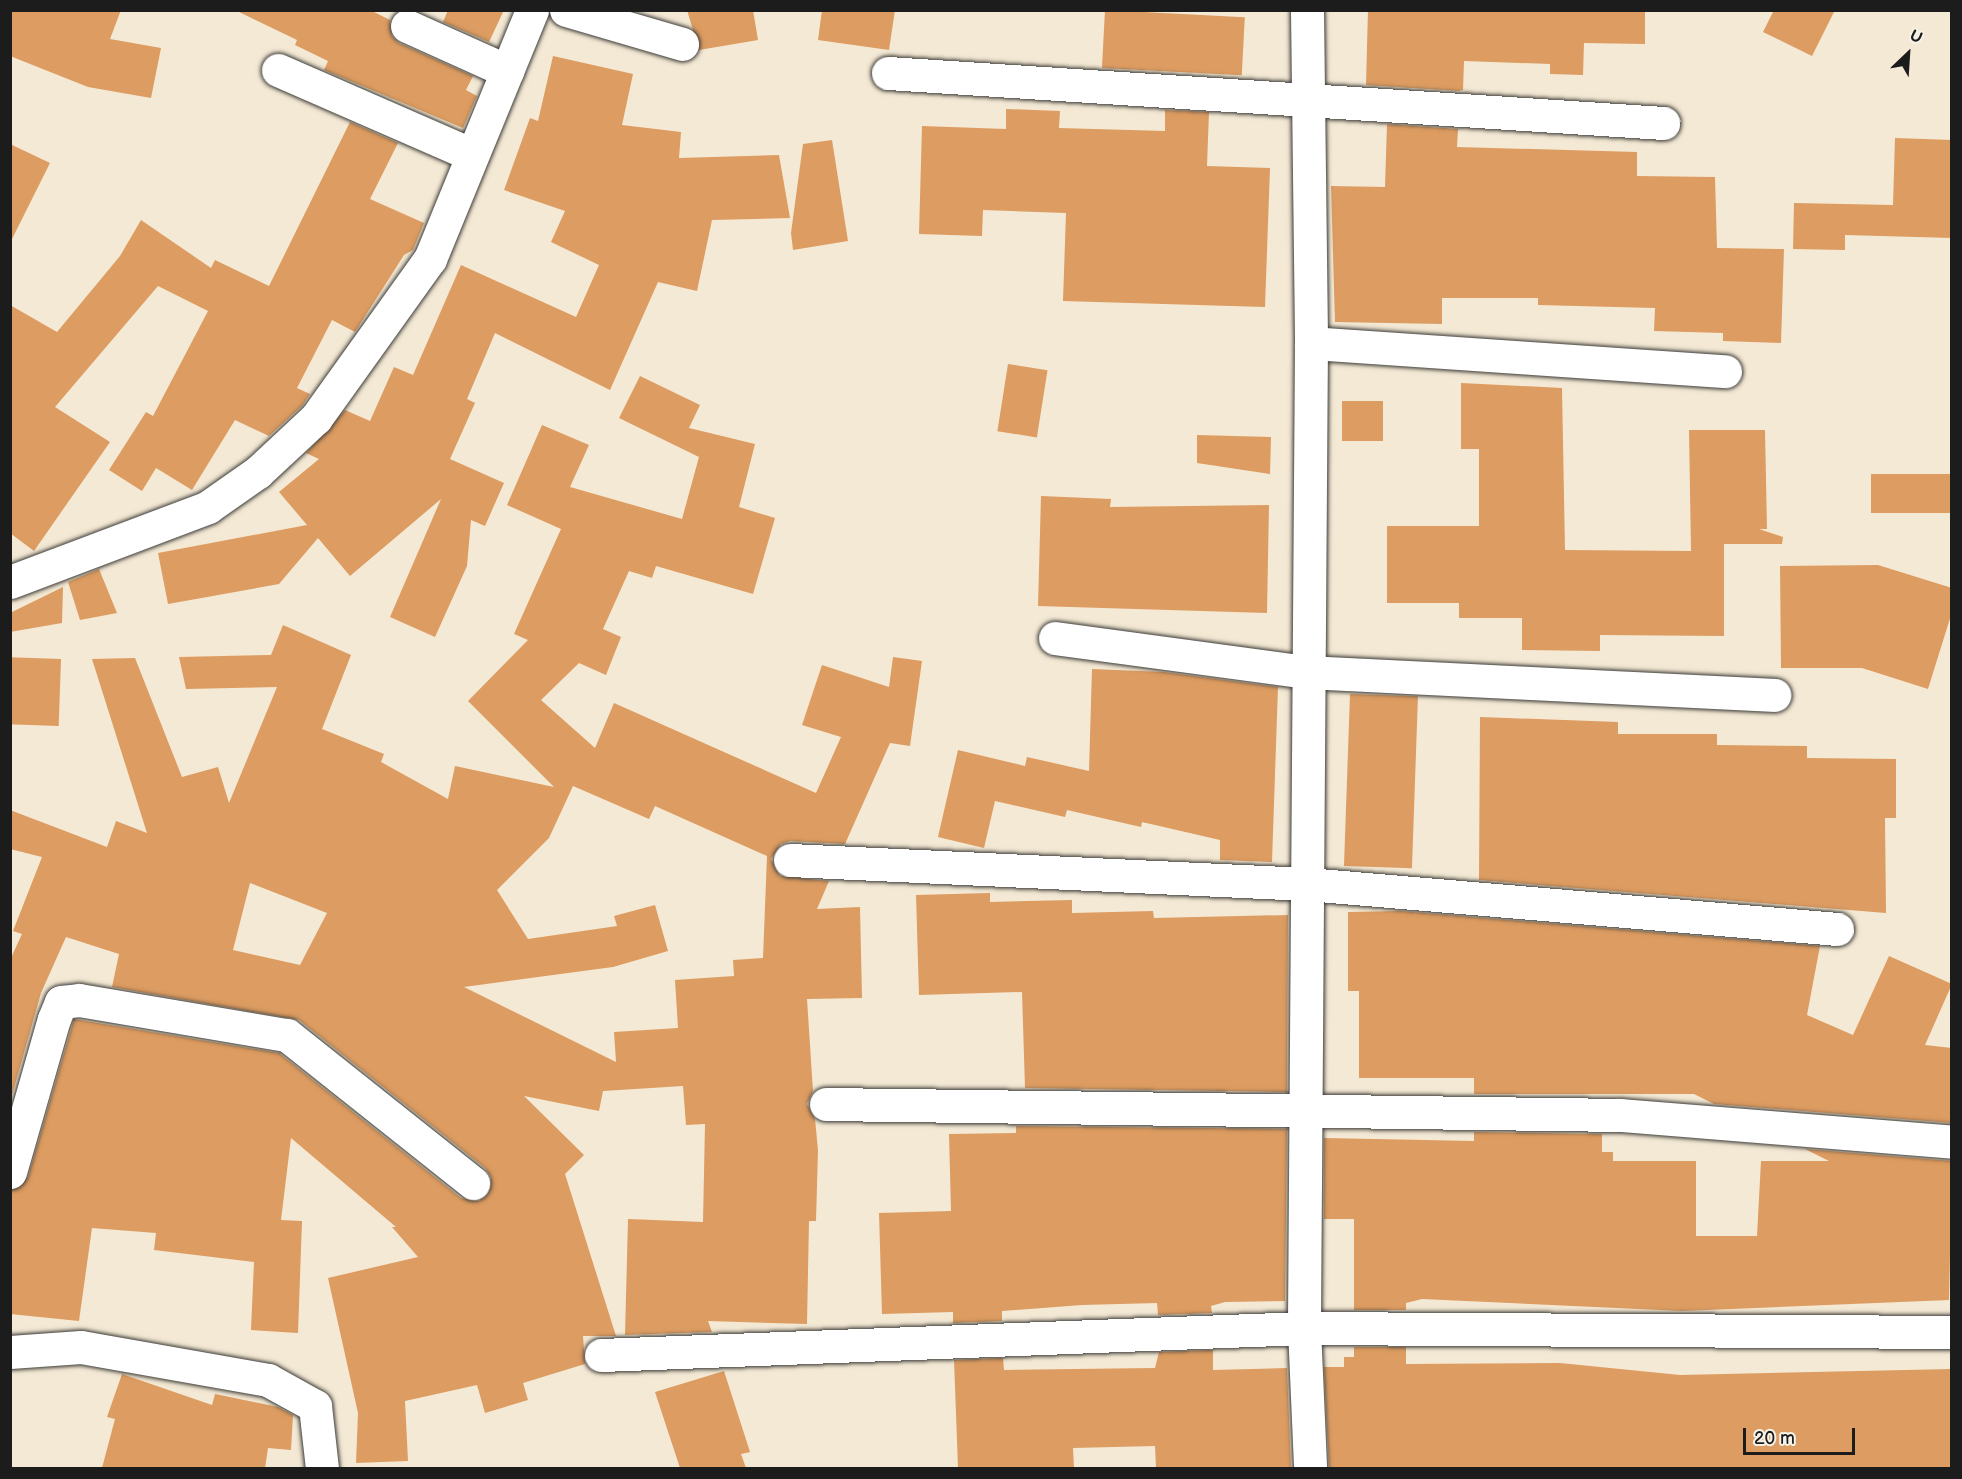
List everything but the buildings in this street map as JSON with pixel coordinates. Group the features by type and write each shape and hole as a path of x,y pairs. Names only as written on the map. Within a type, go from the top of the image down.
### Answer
{"street":[{"path":"10,582 208,507 258,472 316,418 430,259 470,154 532,10"},
{"path":"566,10 682,45"},
{"path":"1307,10 1311,342 1307,672 1309,1113 1304,1328 1310,1468"},
{"path":"407,26 507,71"},
{"path":"278,70 470,154"},
{"path":"888,73 1307,102 1663,123"},
{"path":"1311,342 1725,371"},
{"path":"1056,638 1307,672 1774,694"},
{"path":"790,860 1307,884 1837,929"},
{"path":"12,1157 61,1002 79,1000 286,1035 473,1182"},
{"path":"826,1104 1309,1113 1620,1115 1952,1142"},
{"path":"601,1355 1304,1328 1952,1332"},
{"path":"10,1352 81,1347 268,1380 315,1406 322,1468"}]}
